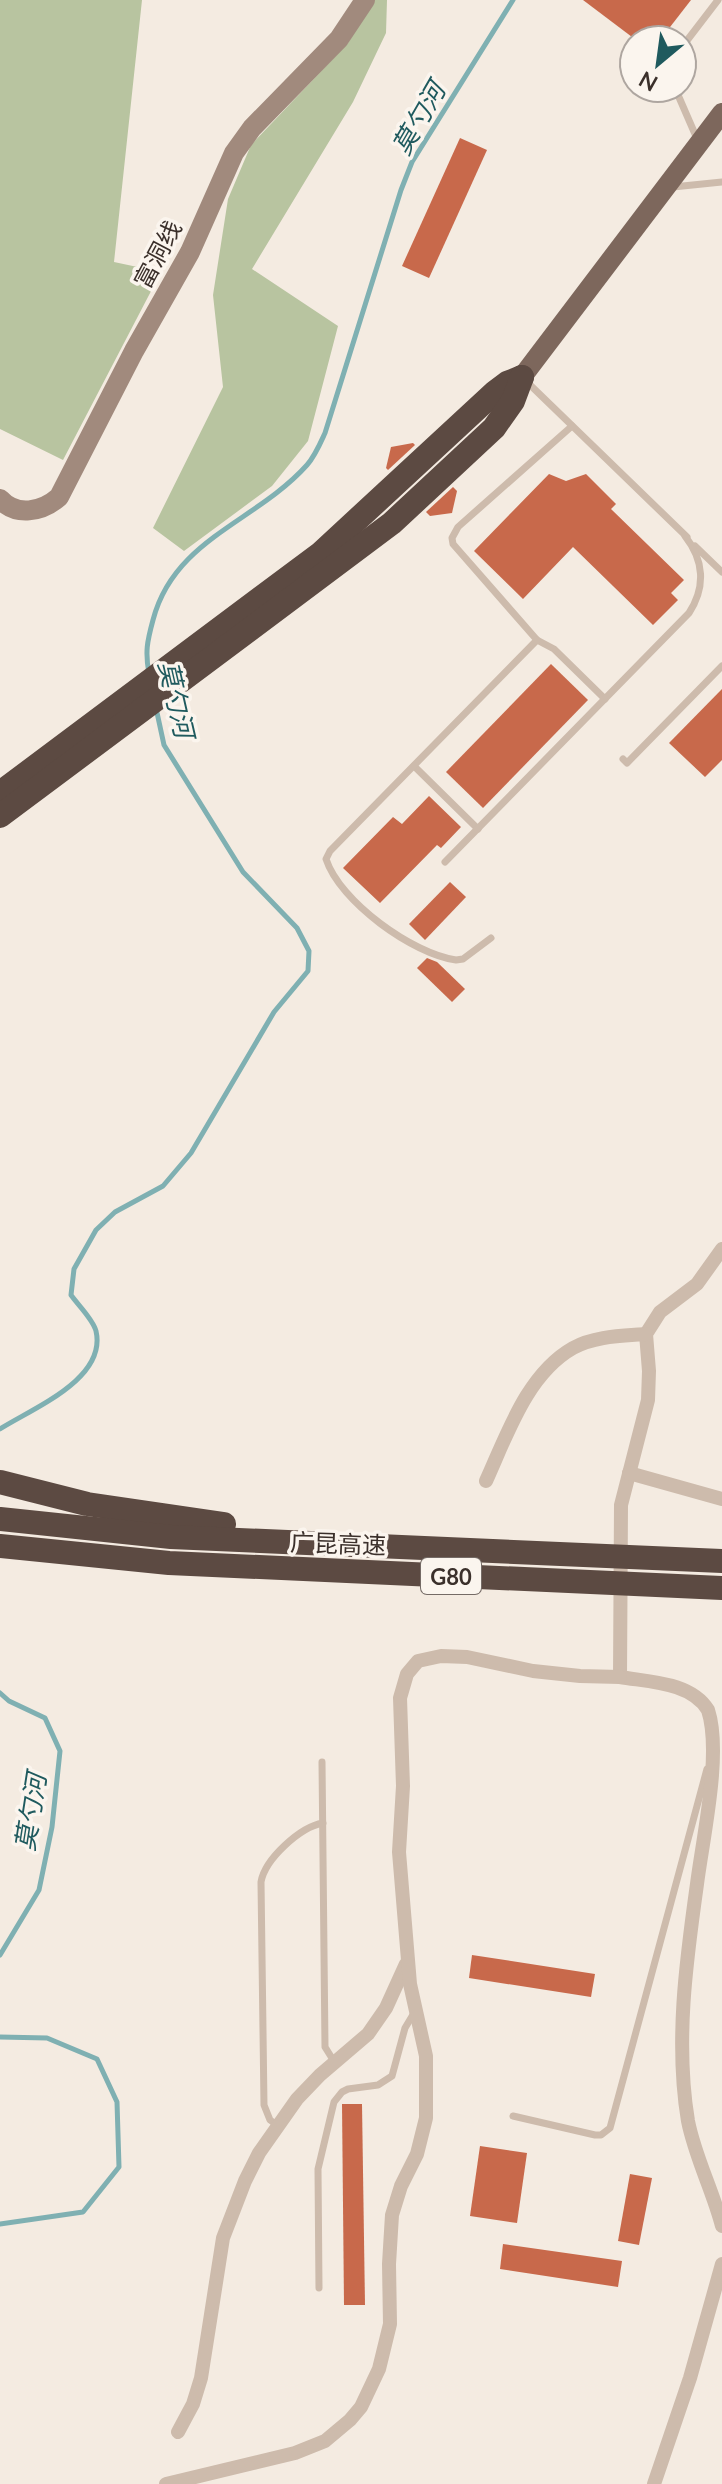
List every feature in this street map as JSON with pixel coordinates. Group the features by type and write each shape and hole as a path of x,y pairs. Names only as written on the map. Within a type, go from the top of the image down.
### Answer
{"highway":[{"path":"0,816 104,727 205,651 321,553 495,392 522,377"},
{"path":"0,793 104,727"},
{"path":"0,1482 182,1529"},
{"name":"广昆高速","path":"0,1519 541,1554 716,1560"},
{"name":"广昆高速","path":"0,1546 181,1564 716,1588"}],"main road":[{"name":"富洞线","path":"0,499 11,508 28,511 44,508 59,497 134,351 190,252 234,153 252,128 339,39 365,0"},
{"path":"522,377 722,113"}],"street":[{"path":"620,1677 621,1505 648,1400 646,1334 660,1312 697,1284 722,1249"},
{"path":"486,1481 525,1399 551,1364 575,1347 605,1338 646,1334"},
{"path":"629,1473 722,1499"},
{"path":"166,2484 311,2448 332,2436 350,2420 369,2393 379,2369 390,2324 392,2215 401,2186 417,2154 426,2118 426,2056 415,2011 408,1960 399,1852 403,1786 400,1698 403,1682 412,1667 425,1658 467,1657 533,1671 620,1677 674,1686 697,1698 714,1721 717,1789 697,1880 681,2032 689,2124 722,2226"},
{"path":"178,2432 193,2404 201,2378 216,2269 232,2209 259,2153 297,2099 368,2034 386,2008 408,1960"},
{"path":"654,2484 690,2378 722,2264"}],"lane":[{"path":"698,26 718,0"},
{"path":"682,104 699,143"},
{"path":"667,187 722,182"},
{"path":"522,377 722,572"},
{"path":"572,426 458,527 452,538 456,550 537,640 554,649 605,699"},
{"path":"445,862 695,604 702,574 697,553 685,536"},
{"path":"491,938 463,959 456,960 409,942 389,930 356,901 326,859 330,851 537,640"},
{"path":"623,759 627,763 722,666"},
{"path":"414,766 478,829"},
{"path":"513,2116 595,2135 601,2135 610,2128 709,1760 717,1750"},
{"path":"322,1762 325,2047 335,2063"},
{"path":"277,2125 270,2120 264,2105 261,1882 268,1862 306,1828 323,1823"},
{"path":"319,2288 318,2169 334,2102 342,2092 378,2085 392,2076 405,2028 415,2011"}],"green space":[{"path":"0,0 142,0 114,262 161,272 63,460 0,429"},
{"path":"373,0 387,0 386,33 353,102 252,269 338,326 308,441 272,486 184,551 153,528 223,387 213,295 228,199 251,145 348,43"}],"building":[{"path":"583,0 691,0 672,24 618,24 618,26"},
{"path":"460,138 487,150 429,278 402,266"},
{"path":"415,445 388,470 386,468 391,447"},
{"path":"549,474 566,481 586,474 616,504 611,509 684,580 671,593 678,600 653,625 573,547 523,599 474,551"},
{"path":"453,487 457,491 452,513 430,516 426,512"},
{"path":"551,664 588,700 483,808 446,772"},
{"path":"722,689 722,760 705,777 669,743"},
{"path":"429,796 461,827 441,848 437,845 380,903 343,868 393,817 402,824"},
{"path":"450,882 466,897 425,940 409,924"},
{"path":"427,958 437,962 465,989 452,1002 417,968"},
{"path":"472,1955 595,1974 591,1997 469,1978"},
{"path":"342,2104 362,2104 365,2305 344,2305"},
{"path":"480,2146 527,2153 517,2223 470,2216"},
{"path":"630,2174 652,2178 639,2245 618,2241"},
{"path":"503,2244 622,2261 618,2287 500,2269"}],"waterway":[{"name":"莫勺河","path":"149,674 147,647 153,620 164,592 179,570 198,550 287,485 317,450 412,162 513,0"},
{"name":"莫勺河","path":"0,1429 64,1390 90,1364 96,1348 96,1331 71,1295 74,1269 96,1230 115,1212 163,1186 191,1153 274,1012 308,971 309,951 297,928 243,872 164,745 156,708"},
{"name":"莫勺河","path":"0,1693 9,1701 45,1718 60,1751 52,1827 39,1890 0,1955"},
{"name":"莫勺河","path":"0,2037 47,2038 97,2059 117,2102 119,2167 83,2212 0,2224"}]}
